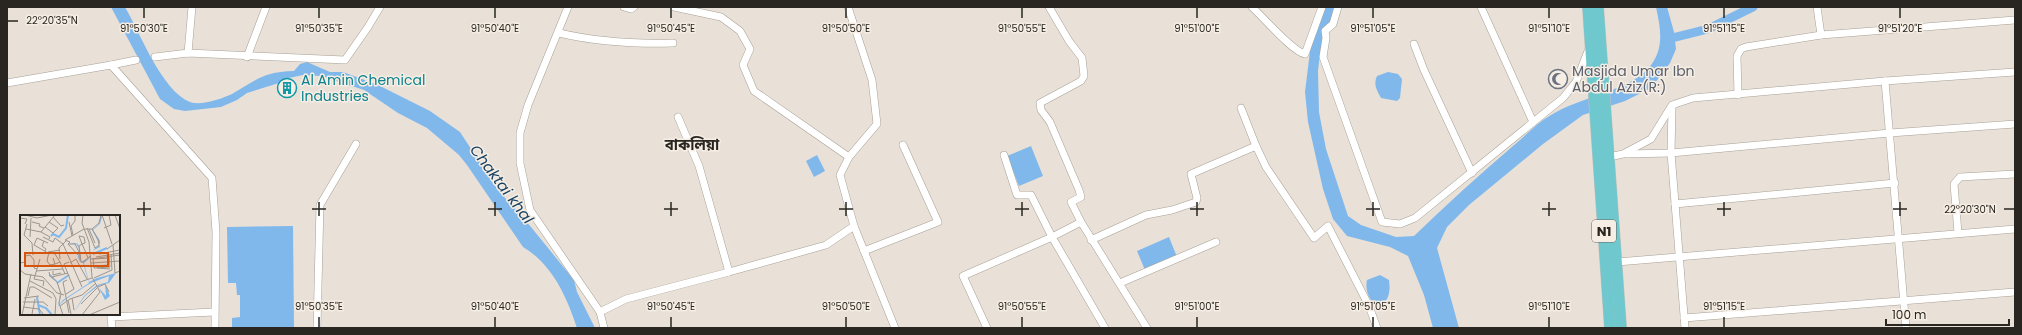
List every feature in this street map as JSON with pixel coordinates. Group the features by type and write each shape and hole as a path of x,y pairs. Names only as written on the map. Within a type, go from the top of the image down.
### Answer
{"highway":[{"name":"N1","path":"1588,7 1591,41 1597,63 1608,135 1622,328"},
{"name":"N1","path":"1598,7 1596,135 1610,328"}],"street":[{"path":"188,53 192,7"},
{"path":"247,57 266,7"},
{"path":"155,57 188,53 247,57 345,60 380,7"},
{"path":"568,7 559,33 528,105 520,133 520,163 530,210 600,312 604,328"},
{"path":"624,7 631,10 634,7"},
{"path":"674,7 721,17 740,30 750,49 743,65 754,91 848,157"},
{"path":"848,7 872,80 877,124 848,157 840,175 854,226 895,328"},
{"path":"1049,7 1068,41 1082,58 1084,76 1081,81 1040,103 1041,110 1050,122 1079,190 1081,197 1071,202 1091,240 1120,283 1147,328"},
{"path":"1252,7 1291,45 1301,53 1305,54 1322,7"},
{"path":"1338,7 1333,24 1325,31 1326,38 1323,57 1382,222 1400,224 1414,218 1472,173 1563,98 1576,82 1586,60 1591,41"},
{"path":"1480,7 1533,122"},
{"path":"1817,7 1822,35"},
{"path":"1738,95 1737,56 1741,49 1746,47 1822,35 2015,20"},
{"path":"559,33 587,40 604,40 625,44 673,43"},
{"path":"1414,44 1424,70 1472,173"},
{"path":"7,83 136,60"},
{"path":"111,64 212,178 216,232 215,328"},
{"path":"1623,154 1651,139 1672,105 1693,98 1885,81 2015,72"},
{"path":"1885,81 1900,237 1906,328"},
{"path":"1672,105 1671,153 1685,328"},
{"path":"1241,108 1266,167 1314,238 1328,226 1369,306 1377,328"},
{"path":"678,117 699,166 728,272"},
{"path":"1609,156 1623,154 1671,153 1890,133 2015,124"},
{"path":"317,328 320,205 356,144"},
{"path":"864,251 938,222 903,145"},
{"path":"1091,240 1146,215 1172,210 1196,202 1197,198 1191,174 1256,146"},
{"path":"1004,156 1017,195 1031,195 1052,237 1105,328"},
{"path":"1958,233 1954,184 1960,177 2015,174"},
{"path":"1675,204 1895,183"},
{"path":"986,328 963,276 1052,237 1081,222"},
{"path":"600,312 626,299 826,245 854,226"},
{"path":"1618,262 1900,237 2015,229"},
{"path":"1120,283 1216,242"},
{"path":"1684,318 2015,292"},
{"path":"112,328 111,317 214,312"}],"water":[{"path":"111,7 125,7 161,74 180,96 190,102 205,103 222,98 267,75 294,71 300,64 307,62 330,72 343,72 378,85 430,111 460,132 498,190 531,227 574,280 577,292 595,328 577,328 563,293 550,272 542,262 523,247 459,155 427,128 398,113 364,90 321,76 303,75 284,79 279,83 247,93 237,100 221,107 185,111 174,109 160,99"},
{"path":"1325,7 1337,7 1320,53 1318,71 1319,112 1326,149 1348,216 1361,225 1396,237 1414,236 1475,179 1546,118 1562,109 1627,84 1647,70 1653,63 1659,48 1660,32 1656,7 1667,7 1674,32 1676,49 1670,63 1651,88 1625,101 1583,115 1543,144 1469,205 1447,227 1437,248 1459,328 1433,328 1424,295 1408,256 1390,247 1347,236 1333,219 1323,189 1308,122 1305,92 1311,43"},
{"path":"1388,72 1398,74 1402,79 1400,98 1397,101 1381,98 1376,87 1375,82 1377,76"},
{"path":"1031,146 1043,176 1019,186 1007,156"},
{"path":"817,155 825,171 814,177 806,161"},
{"path":"293,226 294,328 232,328 232,318 240,317 240,295 237,295 236,283 228,283 227,227"},
{"path":"1169,237 1177,257 1145,270 1137,251"},
{"path":"1380,275 1389,280 1389,294 1385,302 1374,303 1368,293 1366,286 1367,280"}],"waterway":[{"path":"1668,39 1708,29 1753,7"}],"place":[{"name":"Masjida Umar Ibn Abdul Aziz(R:)","path":"1558,79"},
{"name":"Al Amin Chemical Industries","path":"287,88"}],"district":[{"name":"বাকলিয়া","path":"692,144"}],"water label":[{"name":"Chaktai khal","path":"502,184"}]}
